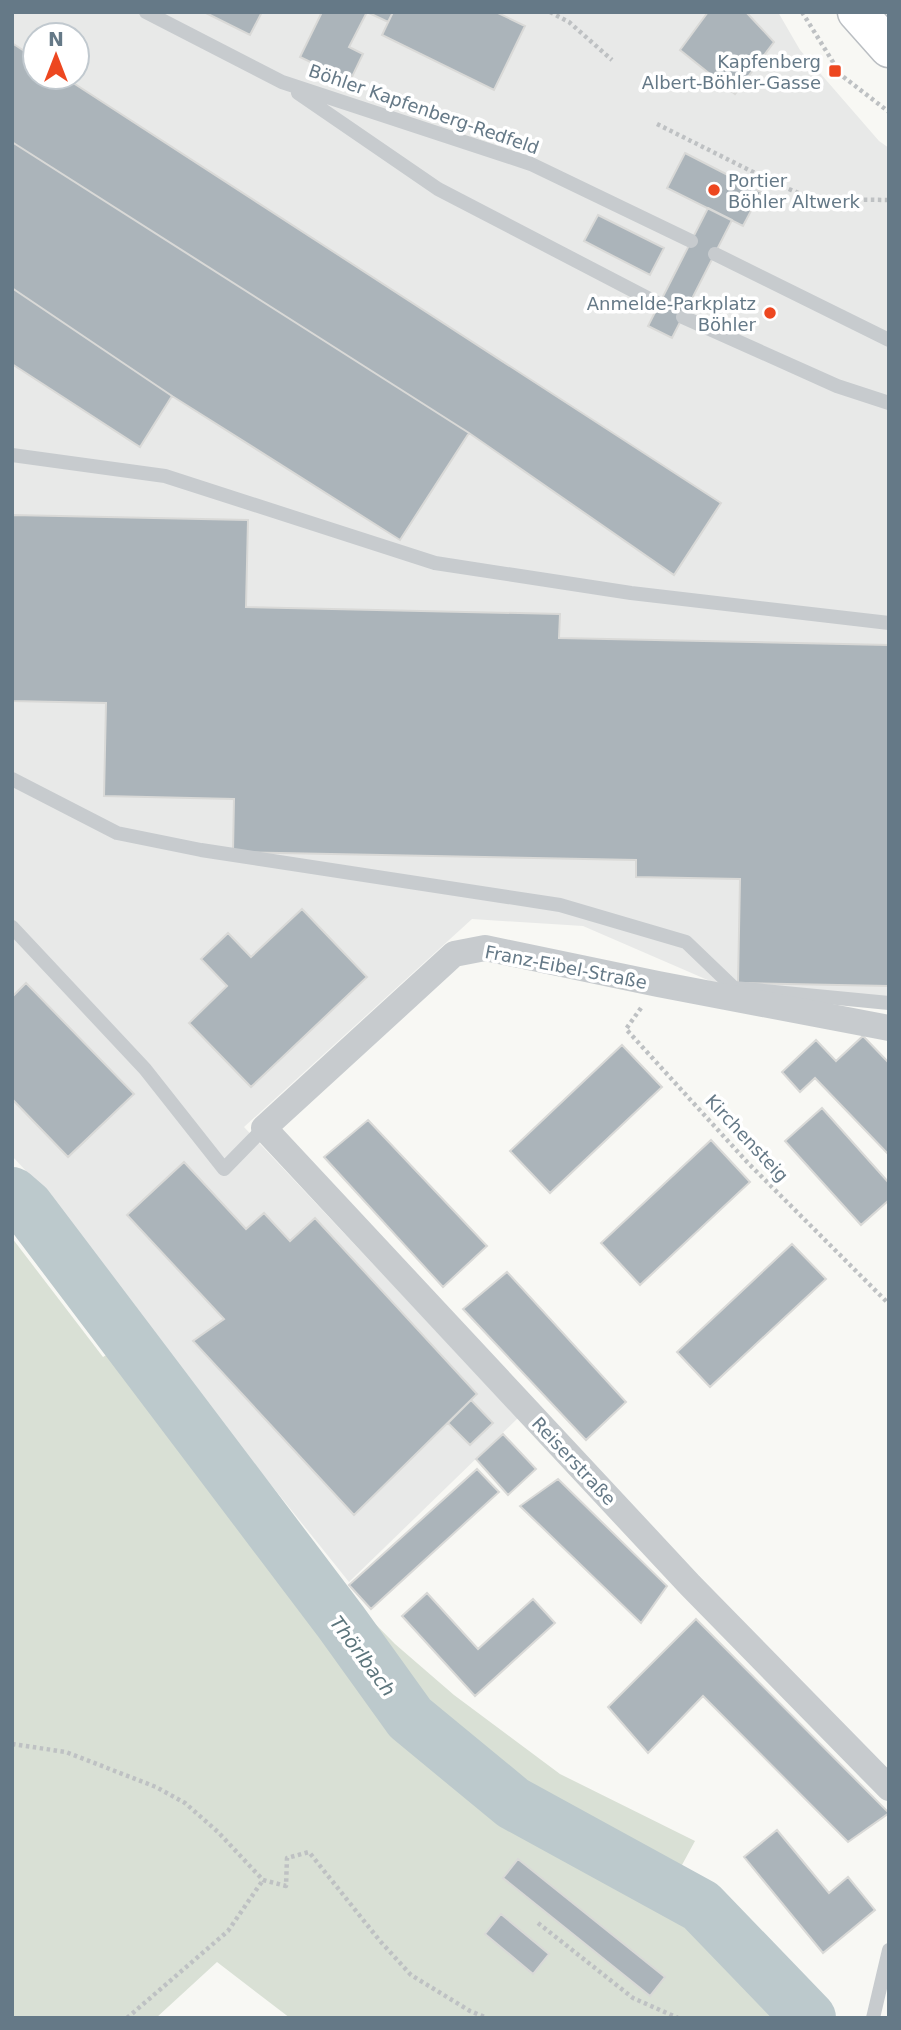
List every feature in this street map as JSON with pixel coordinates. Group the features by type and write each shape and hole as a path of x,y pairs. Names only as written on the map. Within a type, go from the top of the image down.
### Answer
{"main road":[{"path":"857,12 889,48"}],"street":[{"name":"Franz-Eibel-Straße","path":"264,1128 454,954 485,948 889,1028"},
{"name":"Reiserstraße","path":"264,1128 690,1586 889,1788"}],"lane":[{"name":"Böhler Kapfenberg-Redfeld","path":"146,12 282,82 531,164 691,242"},
{"path":"282,82 438,189 659,304"},
{"path":"715,254 889,340"},
{"path":"683,317 837,386 889,403"},
{"path":"12,455 165,476 435,563 631,593 889,623"},
{"path":"12,779 117,832 201,850 560,905 686,942 734,988 889,1003"},
{"path":"12,927 145,1069 224,1169 264,1128"},
{"path":"873,2018 889,1950"}],"path":[{"path":"551,12 569,22 612,60"},
{"path":"802,12 841,75 889,112"},
{"path":"657,124 779,186 813,199 889,200"},
{"name":"Kirchensteig","path":"658,984 626,1029 748,1163 889,1304"},
{"path":"12,1744 66,1752 156,1787 185,1803 218,1832 263,1880 286,1886 287,1857 309,1852 380,1941 411,1975 470,2011 487,2018"},
{"path":"127,2018 228,1931 263,1880"},
{"path":"538,1923 634,1998 678,2018"}],"shaded area":[{"path":"12,12 778,12 800,50 879,141 889,148 889,1009 740,994 583,926 472,919 244,1127 518,1418 349,1582 183,1375 57,1204 12,1156"},
{"path":"12,1238 103,1357 139,1335 271,1489 339,1587 395,1644 454,1695 560,1774 695,1841 658,1909 708,1941 780,2018 290,2018 217,1962 156,2018 12,2018"}],"building":[{"path":"204,12 262,12 250,35"},
{"path":"322,12 367,12 349,47 363,54 350,81 300,57"},
{"path":"367,12 393,12 388,22"},
{"path":"393,12 496,12 525,26 494,90 382,35"},
{"path":"708,12 746,12 774,42 735,94 680,50"},
{"path":"12,43 21,49 21,91 86,91 721,503 674,575 469,433 12,142"},
{"path":"12,142 469,433 400,540 172,396 12,288"},
{"name":"Portier Böhler Altwerk","path":"685,153 761,192 743,226 667,188"},
{"path":"708,208 732,220 672,338 648,326"},
{"path":"598,215 664,248 650,275 584,241"},
{"path":"12,288 172,396 140,447 12,364"},
{"path":"12,515 248,520 246,607 560,614 559,638 889,645 889,986 738,983 740,879 636,877 636,860 233,852 234,799 104,796 106,703 12,701"},
{"path":"302,909 367,977 251,1087 189,1023 227,986 201,959 228,933 251,957"},
{"path":"26,983 134,1094 68,1157 12,1099 12,997"},
{"path":"863,1036 889,1063 889,1155 815,1078 800,1092 782,1072 816,1040 836,1061"},
{"path":"622,1045 662,1087 550,1193 510,1151"},
{"path":"822,1108 889,1183 889,1200 861,1225 785,1141"},
{"path":"368,1120 487,1246 443,1287 324,1157"},
{"path":"711,1140 750,1182 640,1285 601,1243"},
{"path":"184,1162 246,1229 264,1213 290,1241 315,1218 477,1394 354,1515 193,1341 224,1319 127,1215"},
{"path":"792,1244 826,1279 710,1387 677,1352"},
{"path":"507,1272 626,1402 586,1440 463,1309"},
{"path":"471,1400 493,1423 470,1445 448,1423"},
{"path":"503,1434 536,1469 508,1495 476,1459"},
{"path":"477,1469 499,1492 371,1609 349,1585"},
{"path":"558,1479 667,1586 641,1623 520,1506"},
{"path":"427,1593 478,1649 533,1599 555,1623 475,1696 402,1616"},
{"path":"696,1619 889,1813 848,1842 703,1696 648,1753 608,1707"},
{"path":"777,1830 829,1893 848,1877 875,1910 823,1953 744,1857"},
{"path":"518,1859 665,1977 650,1996 503,1878"},
{"path":"501,1914 549,1954 533,1974 485,1934"}],"waterway":[{"name":"Thörlbach","path":"12,1194 27,1207 341,1622 410,1718 513,1803 701,1906 809,2018"}],"place":[{"name":"Kapfenberg Albert-Böhler-Gasse","path":"835,71"},
{"name":"Portier Böhler Altwerk","path":"714,190"},
{"name":"Anmelde-Parkplatz Böhler","path":"770,313"}]}
